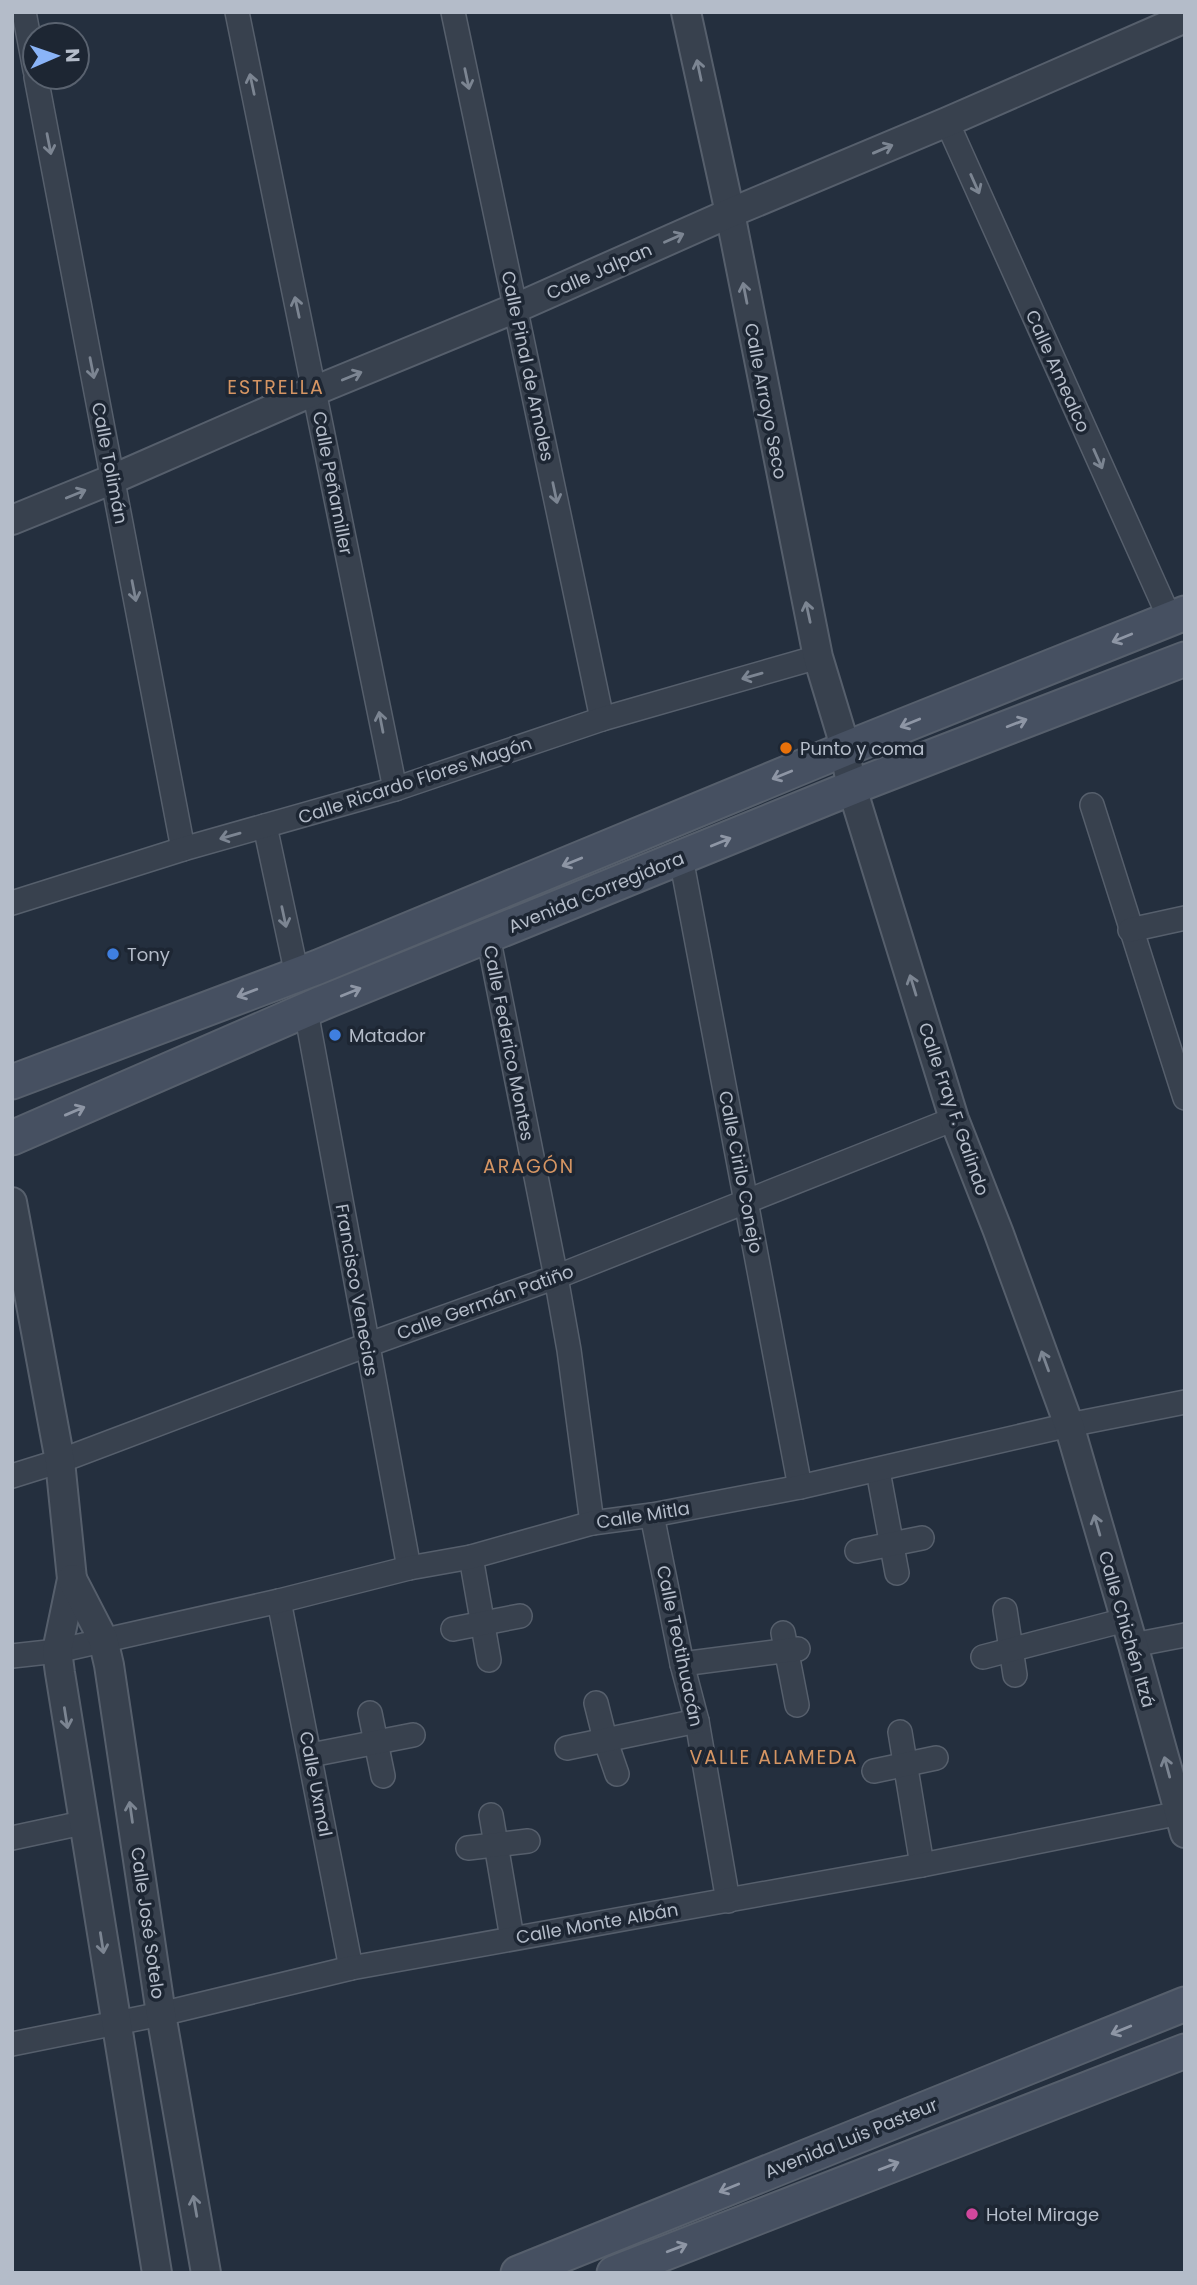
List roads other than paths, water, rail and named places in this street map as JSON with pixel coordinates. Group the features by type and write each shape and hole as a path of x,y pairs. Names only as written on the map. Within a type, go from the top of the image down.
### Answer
{"main road":[{"name":"Avenida Corregidora","path":"12,1083 297,975 845,749 1177,616"},
{"name":"Avenida Corregidora","path":"12,1139 306,1011 488,936 852,788 1185,659"},
{"name":"Avenida Luis Pasteur","path":"518,2273 1185,2004"},
{"path":"614,2273 1185,2051"}],"street":[{"name":"Calle Peñamiller","path":"237,12 395,789"},
{"name":"Calle Pinal de Amoles","path":"453,12 602,719"},
{"name":"Calle Arroyo Seco","path":"686,12 730,213 818,657 845,749 852,788"},
{"name":"Calle Jalpan","path":"12,520 113,480 314,391 516,308 1185,18"},
{"name":"Calle Tolimán","path":"39,91 183,849"},
{"name":"Calle Amealco","path":"947,122 1177,616"},
{"name":"Calle Ricardo Flores Magón","path":"12,904 183,849 395,789 602,719 818,657"},
{"name":"Calle Fray F. Galindo","path":"852,788 954,1119 1069,1425"},
{"path":"1092,805 1185,1098"},
{"path":"265,826 297,975"},
{"name":"Calle Cirilo Conejo","path":"681,858 800,1487"},
{"path":"1130,930 1185,918"},
{"name":"Calle Federico Montes","path":"488,936 569,1350 592,1523"},
{"name":"Francisco Venecias","path":"306,1011 409,1568"},
{"name":"Calle Germán Patiño","path":"12,1476 60,1461 366,1345 556,1278 954,1119"},
{"name":"Calle José Sotelo","path":"12,1202 60,1461 72,1579 57,1651 82,1823 157,2273"},
{"name":"Calle Mitla","path":"12,1656 57,1651 279,1601 409,1568 471,1557 592,1523 652,1515 800,1487 1069,1425 1185,1402"},
{"name":"Calle Chichén Itzá","path":"1069,1425 1183,1819"},
{"path":"878,1471 897,1573"},
{"name":"Calle Teotihuacán","path":"652,1515 682,1664 697,1721 728,1901"},
{"path":"857,1551 922,1538"},
{"path":"471,1557 489,1660"},
{"name":"Calle José Sotelo","path":"72,1579 103,1639 110,1665 161,2014 206,2273"},
{"name":"Calle Uxmal","path":"279,1601 351,1968"},
{"path":"1006,1610 1015,1675"},
{"path":"453,1629 520,1616"},
{"path":"983,1657 1012,1649 1129,1633 1185,1634"},
{"path":"682,1664 789,1644 797,1705"},
{"path":"596,1703 617,1774"},
{"path":"370,1713 383,1776"},
{"path":"567,1748 697,1721"},
{"path":"900,1732 922,1866"},
{"path":"311,1755 413,1735"},
{"path":"874,1771 936,1758"},
{"path":"491,1815 512,1938"},
{"name":"Calle Monte Albán","path":"12,2044 161,2014 351,1968 1183,1819"},
{"path":"12,1838 82,1823"},
{"path":"468,1848 528,1841"}],"place":[{"name":"Punto y coma","path":"786,748"},
{"name":"Tony","path":"113,954"},
{"name":"Matador","path":"335,1035"},
{"name":"Hotel Mirage","path":"972,2214"}],"district":[{"name":"ESTRELLA","path":"276,387"},
{"name":"ARAGÓN","path":"529,1166"},
{"name":"VALLE ALAMEDA","path":"774,1757"}]}
